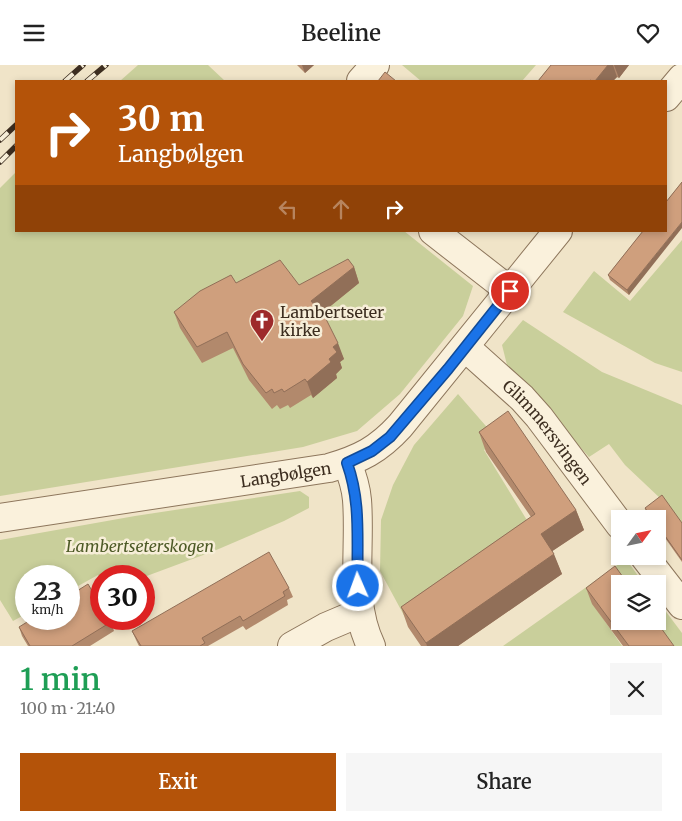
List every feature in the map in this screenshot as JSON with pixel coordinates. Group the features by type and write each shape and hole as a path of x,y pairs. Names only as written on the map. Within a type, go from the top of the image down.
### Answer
{"street":[{"path":"361,80 375,65"},
{"path":"667,96 682,78"},
{"path":"434,232 510,291"},
{"name":"Langbølgen","path":"0,518 329,468 347,463 372,451 390,437 557,232"},
{"name":"Glimmersvingen","path":"465,347 522,398 539,417 611,513"},
{"path":"347,463 354,481 357,499 357,573 360,613 371,646"},
{"path":"651,565 682,605"},
{"path":"292,646 326,627 360,613"}],"green space":[{"path":"138,65 208,65 224,80 121,80"},
{"path":"402,65 536,65 523,80 420,80"},
{"path":"15,173 15,232 405,232 473,286 463,316 400,394 357,431 303,447 0,496 0,188"},
{"path":"682,240 682,372 655,363 563,312 594,271 630,301"},
{"path":"523,320 602,372 682,405 682,529 662,500 625,465 609,444 589,457 507,365 502,345"},
{"path":"458,394 499,441 484,450 536,535 407,621 380,571 381,520 393,485 414,445"},
{"name":"Lambertseterskogen","path":"300,491 309,497 309,508 284,521 214,551 155,573 155,565 90,565 90,579 80,585 80,565 15,565 15,620 13,621 0,600 0,540 135,516"},
{"path":"618,565 630,565 638,575 611,575 611,591 593,604 622,646 503,646"},
{"path":"666,612 682,633 682,646 665,646 653,630 666,630"}],"building":[{"path":"551,65 608,65 596,80 539,80"},
{"path":"385,72 395,80 379,80"},
{"path":"682,182 682,222 627,290 608,275 642,232 667,232 667,201"},
{"name":"Lambertseter kirke","path":"348,259 354,267 311,301 326,319 338,343 333,347 337,352 329,359 331,362 307,382 305,379 284,392 282,389 274,393 272,389 266,393 243,364 227,332 197,347 174,312 200,291 231,275 236,283 280,260 299,285"},
{"path":"508,411 576,510 541,534 554,554 426,643 401,607 535,514 479,432"},
{"path":"662,495 682,523 682,560 666,537 666,510 646,510 645,508"},
{"path":"269,552 289,588 283,592 285,596 243,621 240,616 202,638 205,643 200,646 141,646 132,631 155,630 155,618"},
{"path":"615,566 622,575 611,575 611,622 586,588"},
{"path":"88,584 90,587 90,630 98,630 72,646 30,646 21,630 80,630 80,589"},
{"path":"617,630 662,630 674,646 629,646"}],"railway":[{"path":"66,80 83,65"},
{"path":"88,80 106,65"},
{"path":"0,140 15,126"},
{"path":"0,162 15,147"}],"place":[{"name":"Lambertseter kirke","path":"262,342"}],"route":[{"path":"358,586 357,499 354,481 347,463 372,451 390,437 448,369 510,291"}]}
